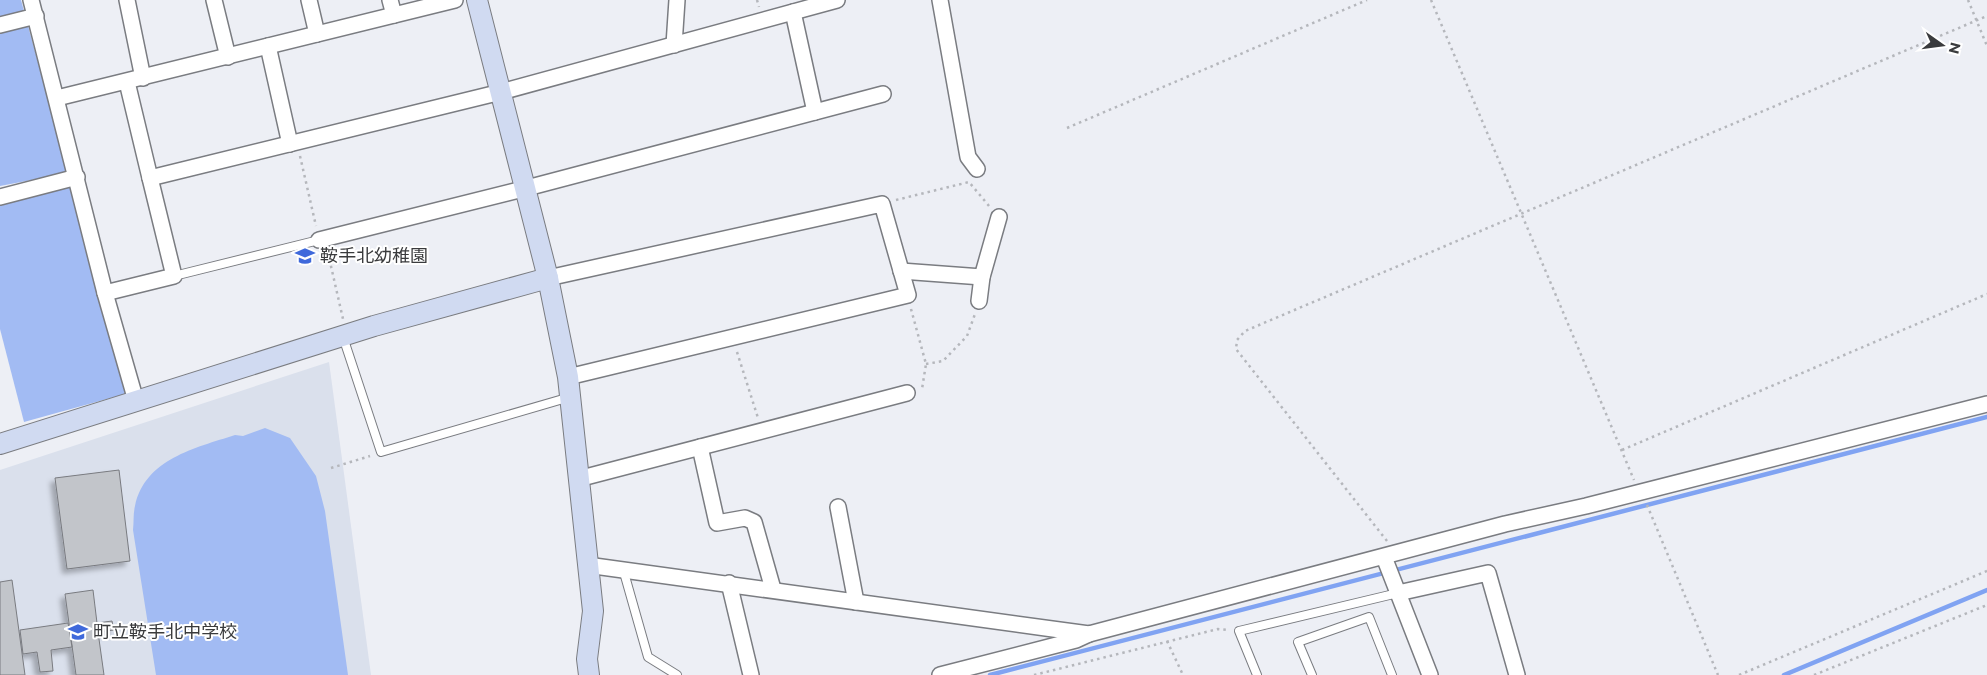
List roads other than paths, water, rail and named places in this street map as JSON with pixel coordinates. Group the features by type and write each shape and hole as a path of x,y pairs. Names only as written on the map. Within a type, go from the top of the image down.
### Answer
{"street":[{"path":"31,0 105,293 136,401"},
{"path":"127,0 143,78"},
{"path":"214,0 228,57"},
{"path":"309,0 317,34"},
{"path":"390,0 394,15"},
{"path":"57,98 456,0"},
{"path":"477,0 501,92 523,189 548,278 569,387 593,611 587,659 589,675"},
{"path":"674,45 677,0"},
{"path":"150,178 501,92 837,0"},
{"path":"940,0 968,157 977,170"},
{"path":"793,12 815,112"},
{"path":"0,25 36,16"},
{"path":"268,46 293,143"},
{"path":"105,293 174,276 127,82"},
{"path":"322,239 523,189 883,94"},
{"path":"0,197 77,177"},
{"path":"0,444 345,336 548,278 882,204 908,295 732,337 569,387"},
{"path":"979,301 982,277 999,217"},
{"path":"901,271 982,277"},
{"path":"578,479 907,394"},
{"path":"940,675 1505,524 1987,404"},
{"path":"700,447 717,524 744,518 754,522 773,589"},
{"path":"838,508 856,602"},
{"path":"1390,555 1398,593 1430,675"},
{"path":"587,565 773,589 1089,634"},
{"path":"1398,593 1488,573 1517,675"},
{"path":"729,583 751,675"}],"lane":[{"path":"174,276 322,239"},
{"path":"345,336 381,452 569,387"},
{"path":"623,569 648,657 677,675"},
{"path":"1257,675 1240,631 1398,593"},
{"path":"1312,675 1298,642 1369,617 1392,675"}],"waterway":[{"path":"990,675 1987,417"},
{"path":"1784,675 1987,590"}],"place":[{"name":"鞍手北幼稚園","path":"305,256"},
{"name":"町立鞍手北中学校","path":"78,632"}]}
